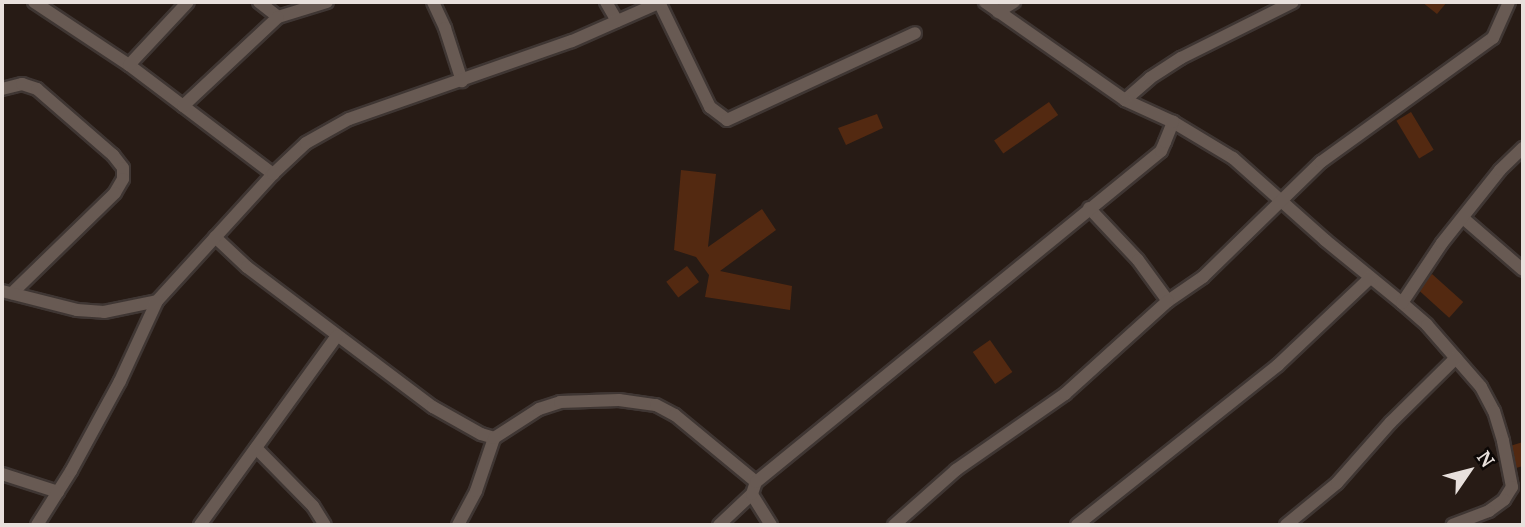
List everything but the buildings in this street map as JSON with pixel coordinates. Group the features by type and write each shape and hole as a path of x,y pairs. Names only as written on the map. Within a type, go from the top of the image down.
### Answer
{"street":[{"path":"34,2 129,65 272,174"},
{"path":"129,65 188,2"},
{"path":"259,2 278,17"},
{"path":"183,106 278,17 327,2"},
{"path":"433,2 462,81"},
{"path":"606,2 617,21"},
{"path":"37,525 120,381 157,301 272,174 306,143 349,119 462,81 660,2 706,100 715,114 727,120 915,33"},
{"path":"985,2 1125,100 1173,122 1233,159 1402,303 1456,358 1481,387 1494,411 1509,463 1512,487 1504,500 1489,510 1452,525"},
{"path":"998,12 1014,2"},
{"path":"1125,100 1150,78 1181,58 1293,2"},
{"path":"894,525 956,470 1065,394 1168,300 1203,277 1283,202 1321,162 1493,38 1509,2"},
{"path":"2,89 22,85 37,89 113,155 123,168 122,179 115,193 7,292"},
{"path":"719,525 754,488 1161,151 1173,122"},
{"path":"1402,303 1442,243 1500,170 1523,148"},
{"path":"1089,208 1138,260 1168,300"},
{"path":"1464,218 1523,270"},
{"path":"215,237 247,267 433,407 481,435 495,438"},
{"path":"1077,525 1278,365 1370,278"},
{"path":"7,292 67,308 104,312 157,301"},
{"path":"200,525 337,336"},
{"path":"1286,525 1346,474 1391,422 1456,358"},
{"path":"458,525 476,491 495,438 539,410 560,402 619,400 656,405 675,415 754,488 771,525"},
{"path":"256,448 313,506 325,525"},
{"path":"2,474 58,492"}]}
